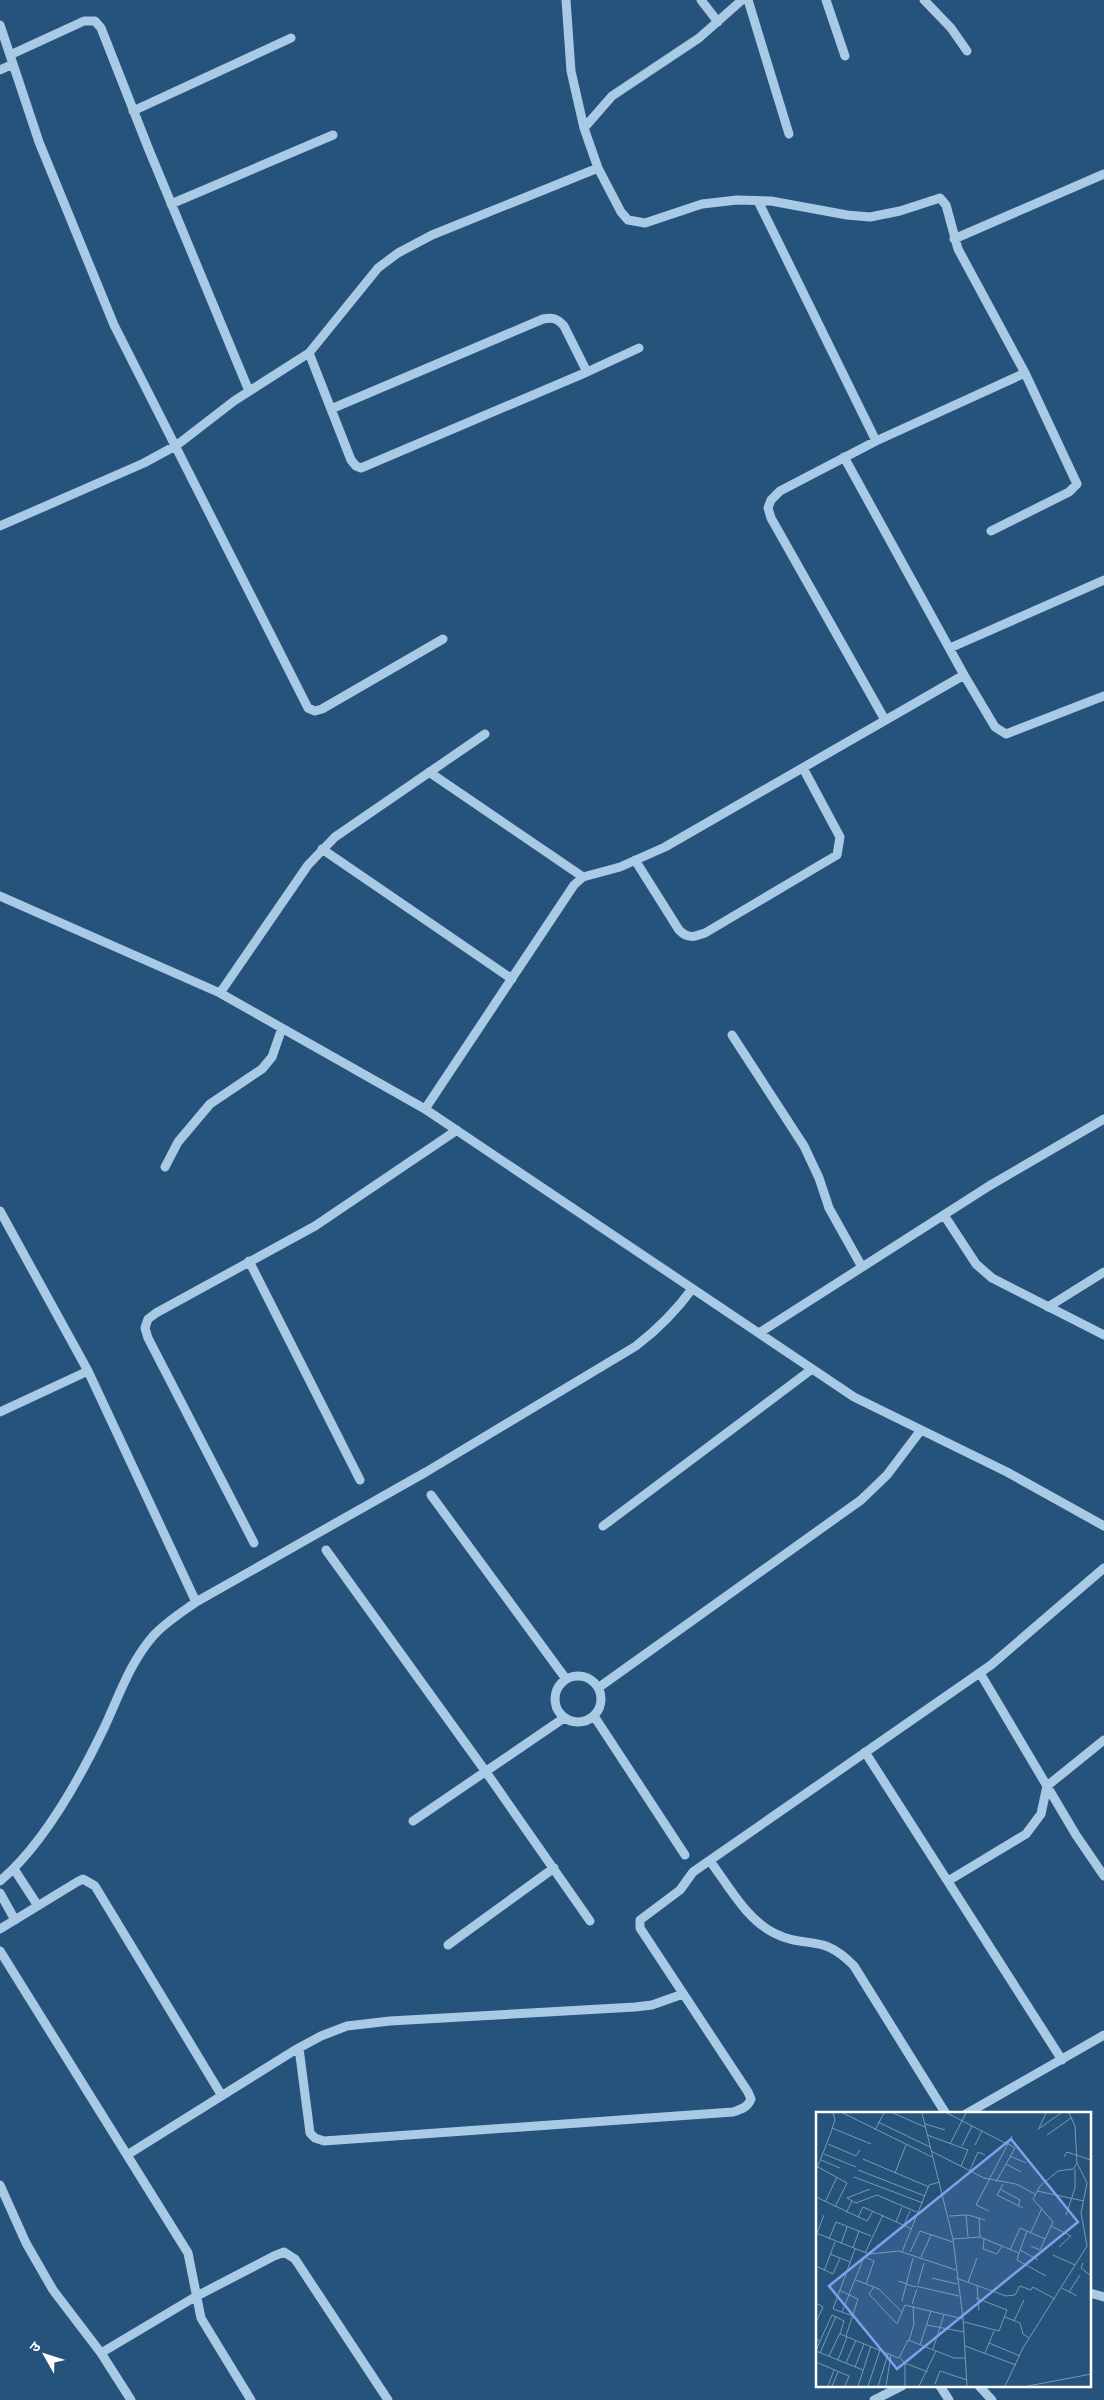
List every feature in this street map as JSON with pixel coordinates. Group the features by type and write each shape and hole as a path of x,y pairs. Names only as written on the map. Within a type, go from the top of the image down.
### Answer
{"street":[{"path":"566,0 570,70 584,128 598,168 621,212 628,220 645,223 702,204 738,200 758,201 870,217 900,211 940,198 946,205 954,239 1024,374 1077,484 1069,492 991,530"},
{"path":"700,0 718,22"},
{"path":"584,128 612,96 699,38 742,0"},
{"path":"748,0 789,134"},
{"path":"826,0 845,56"},
{"path":"924,0 951,28 967,51"},
{"path":"0,70 12,59 84,21 95,21 101,28 249,392"},
{"path":"0,25 39,142 114,325 177,445 308,708 315,711 322,709 443,639"},
{"path":"133,110 291,38"},
{"path":"171,204 333,136"},
{"path":"0,526 144,463 177,445 249,392 308,353 378,268 398,253 432,235 598,168"},
{"path":"954,239 1104,174"},
{"path":"758,201 876,441"},
{"path":"331,409 543,319 552,317 559,320 564,326 588,372"},
{"path":"308,353 351,460 356,466 361,468 588,372 639,348"},
{"path":"885,720 771,518 768,508 771,500 780,491 876,441 1024,374"},
{"path":"844,457 995,727 1006,734 1104,696"},
{"path":"950,648 1104,580"},
{"path":"425,1109 574,885 583,877 635,860 665,846 964,674"},
{"path":"220,993 308,865 335,836 485,734"},
{"path":"635,860 679,930 685,936 694,937 705,933 837,855 840,837 803,768"},
{"path":"429,772 583,877"},
{"path":"322,849 512,979"},
{"path":"0,896 220,993 425,1109 854,1397 1007,1472 1104,1526"},
{"path":"165,1167 178,1142 210,1104 262,1069 272,1057 282,1028"},
{"path":"732,1035 804,1146 819,1178 829,1208 862,1267"},
{"path":"759,1333 944,1215 1104,1119"},
{"path":"254,1542 145,1328 148,1319 249,1261 315,1226 457,1130"},
{"path":"1,1214 88,1371 196,1602"},
{"path":"944,1215 976,1264 992,1278 1104,1335"},
{"path":"249,1261 360,1480"},
{"path":"1048,1307 1104,1272"},
{"path":"0,1881 34,1848 85,1766 138,1655 155,1634 196,1602 426,1472 636,1346 658,1329 678,1309 692,1288"},
{"path":"603,1526 812,1369"},
{"path":"1,1409 88,1371"},
{"path":"598,1688 861,1500 887,1475 921,1430"},
{"path":"431,1495 566,1679"},
{"path":"326,1550 486,1772 590,1921"},
{"path":"299,2048 310,2133 314,2138 324,2141 734,2112 743,2109 749,2104 751,2099 748,2092 639,1924 644,1916 680,1890 693,1872 980,1673 1104,1568"},
{"path":"980,1673 1076,1835 1104,1876"},
{"path":"573,1676 588,1678 598,1688 601,1702 594,1716 580,1722 564,1718 559,1713 554,1698 556,1690 566,1679 573,1676"},
{"path":"594,1716 685,1855"},
{"path":"414,1821 564,1718"},
{"path":"948,1881 1026,1834 1041,1814 1047,1786 1104,1740"},
{"path":"865,1752 1062,2060"},
{"path":"710,1861 749,1913 766,1928 775,1934 822,1943 836,1949 854,1966 945,2112"},
{"path":"448,1945 554,1868"},
{"path":"14,1869 38,1906"},
{"path":"0,1929 83,1879 95,1886 222,2096"},
{"path":"0,1893 15,1920"},
{"path":"0,1950 188,2253 195,2298 209,2334 251,2400"},
{"path":"127,2155 299,2048 321,2036 347,2026 390,2021 635,2007 652,2005 683,1994"},
{"path":"970,2112 1104,2035"},
{"path":"0,2185 26,2243 53,2290 101,2353 131,2400"},
{"path":"101,2353 195,2298 284,2252 296,2259 388,2400"},
{"path":"874,2400 898,2388"},
{"path":"941,2388 949,2400"},
{"path":"981,2388 992,2400"}]}
